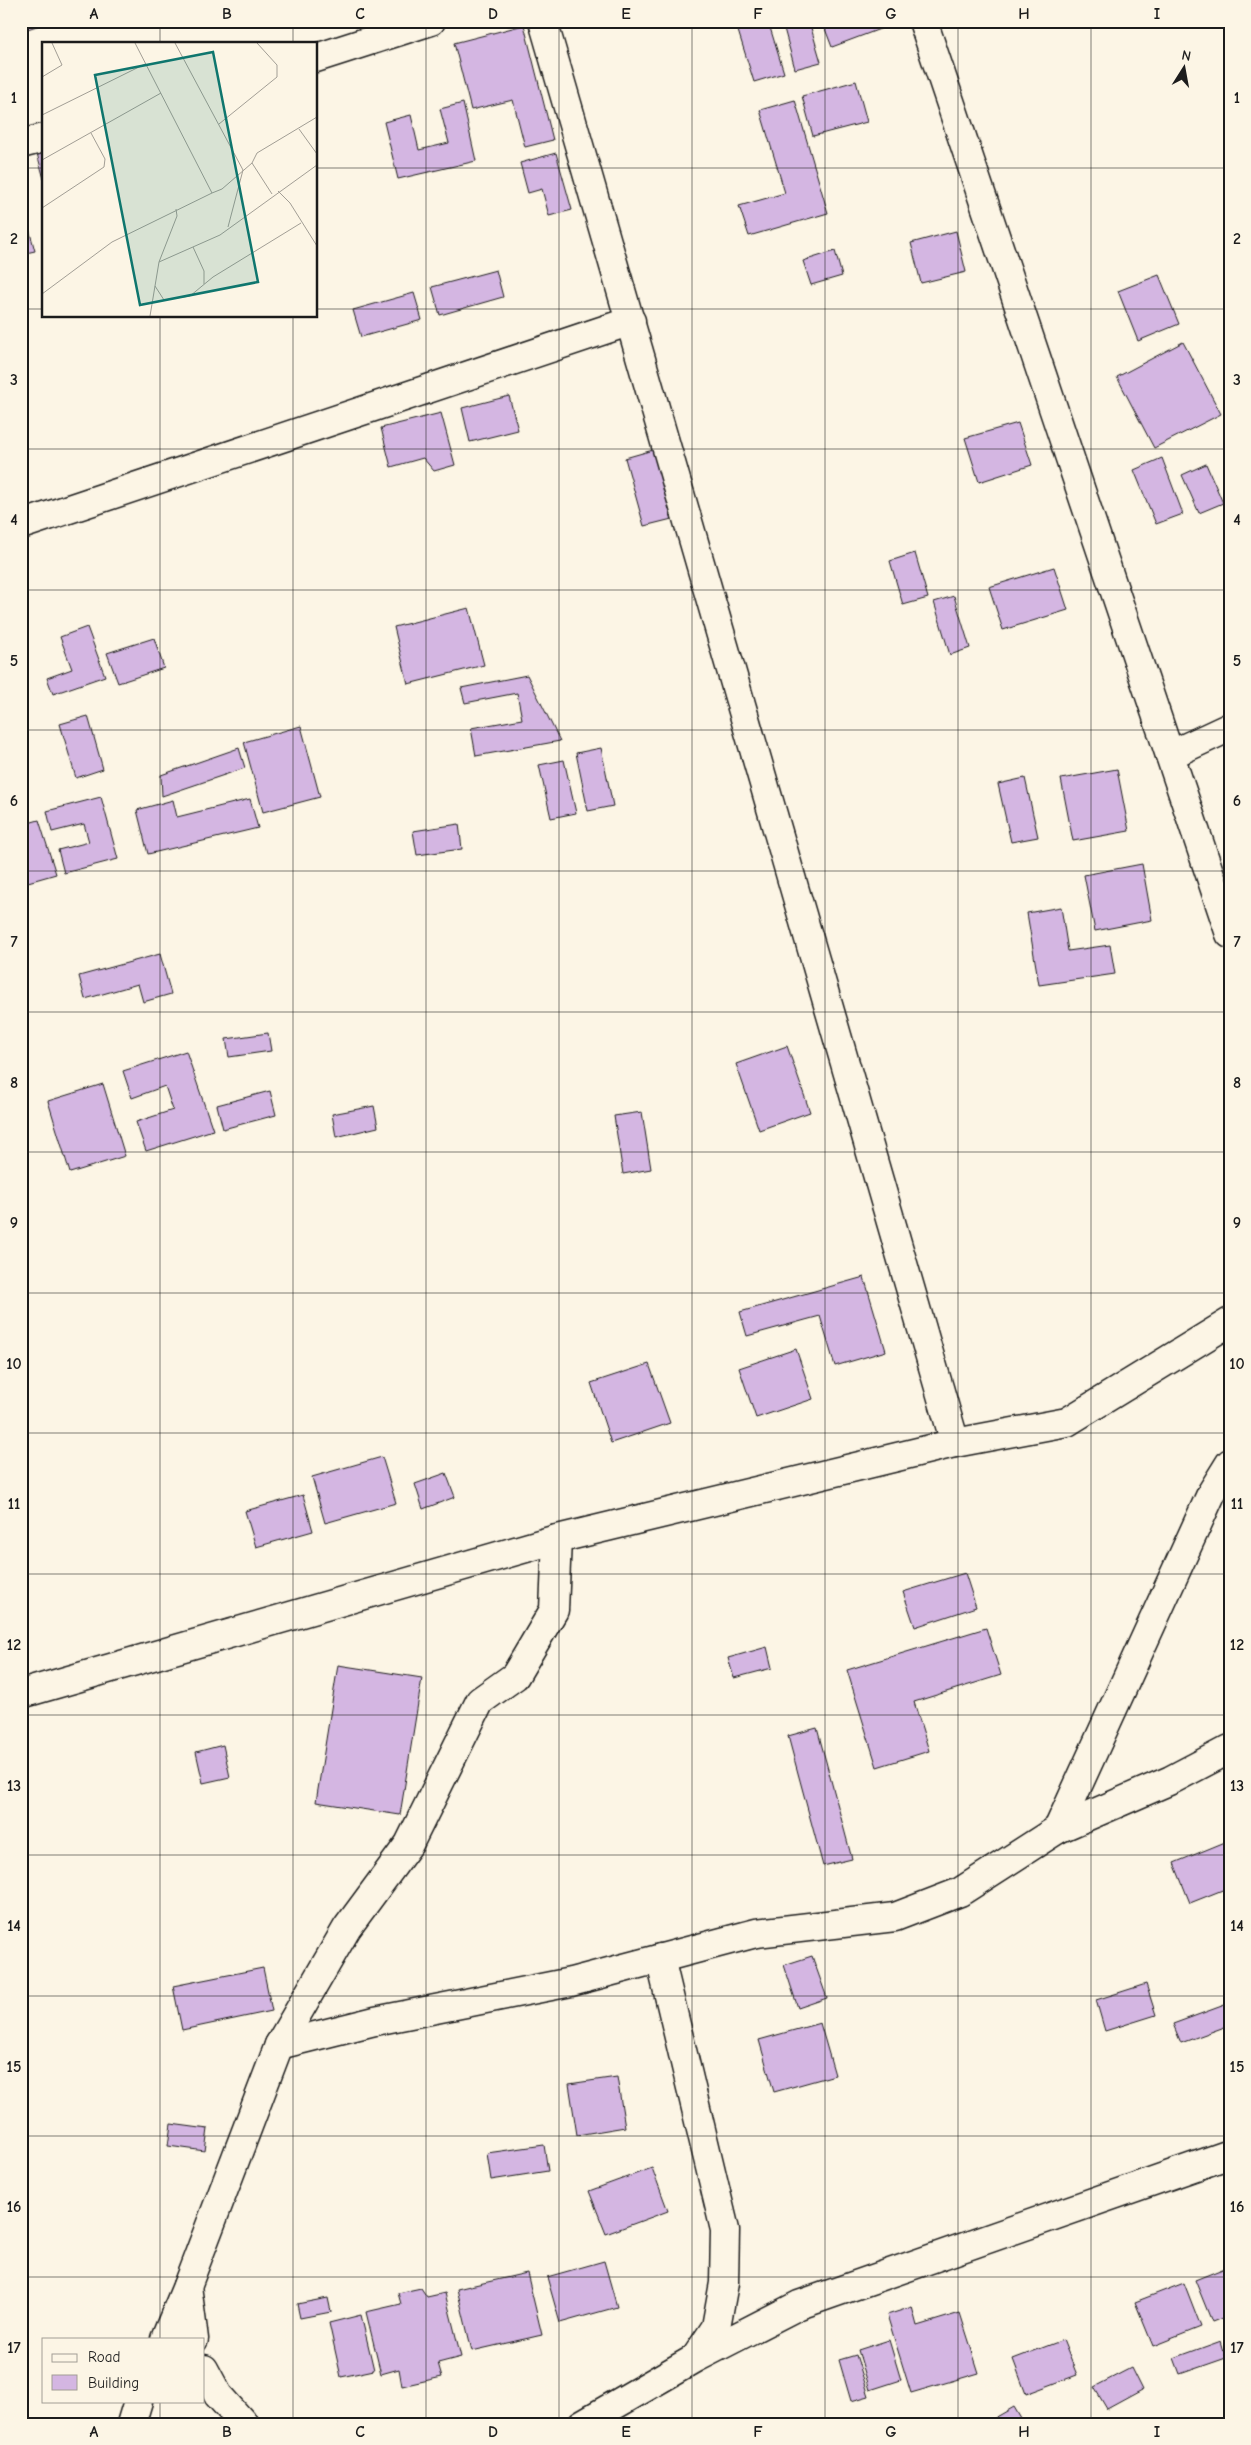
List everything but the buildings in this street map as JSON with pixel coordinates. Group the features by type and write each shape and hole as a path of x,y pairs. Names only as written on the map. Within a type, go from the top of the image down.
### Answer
{"street":[{"path":"318,57 431,21"},
{"path":"543,21 956,1443"},
{"path":"923,21 1230,934"},
{"path":"21,144 42,139"},
{"path":"21,525 631,321"},
{"path":"1170,755 1230,728"},
{"path":"21,1694 557,1539 956,1443 1067,1422 1230,1322"},
{"path":"1058,1829 1208,1501 1230,1463"},
{"path":"165,2338 280,2045 347,1928 409,1844 480,1701 515,1676 554,1610 557,1539"},
{"path":"280,2045 375,2020 571,1982 756,1933 895,1916 960,1892 1058,1829 1171,1780 1230,1749"},
{"path":"660,1958 725,2230 724,2283 716,2327 696,2358"},
{"path":"582,2424 696,2358 799,2305 1230,2154"},
{"path":"187,2286 194,2338"},
{"path":"205,2371 218,2395 244,2424"},
{"path":"132,2424 138,2402"}]}
